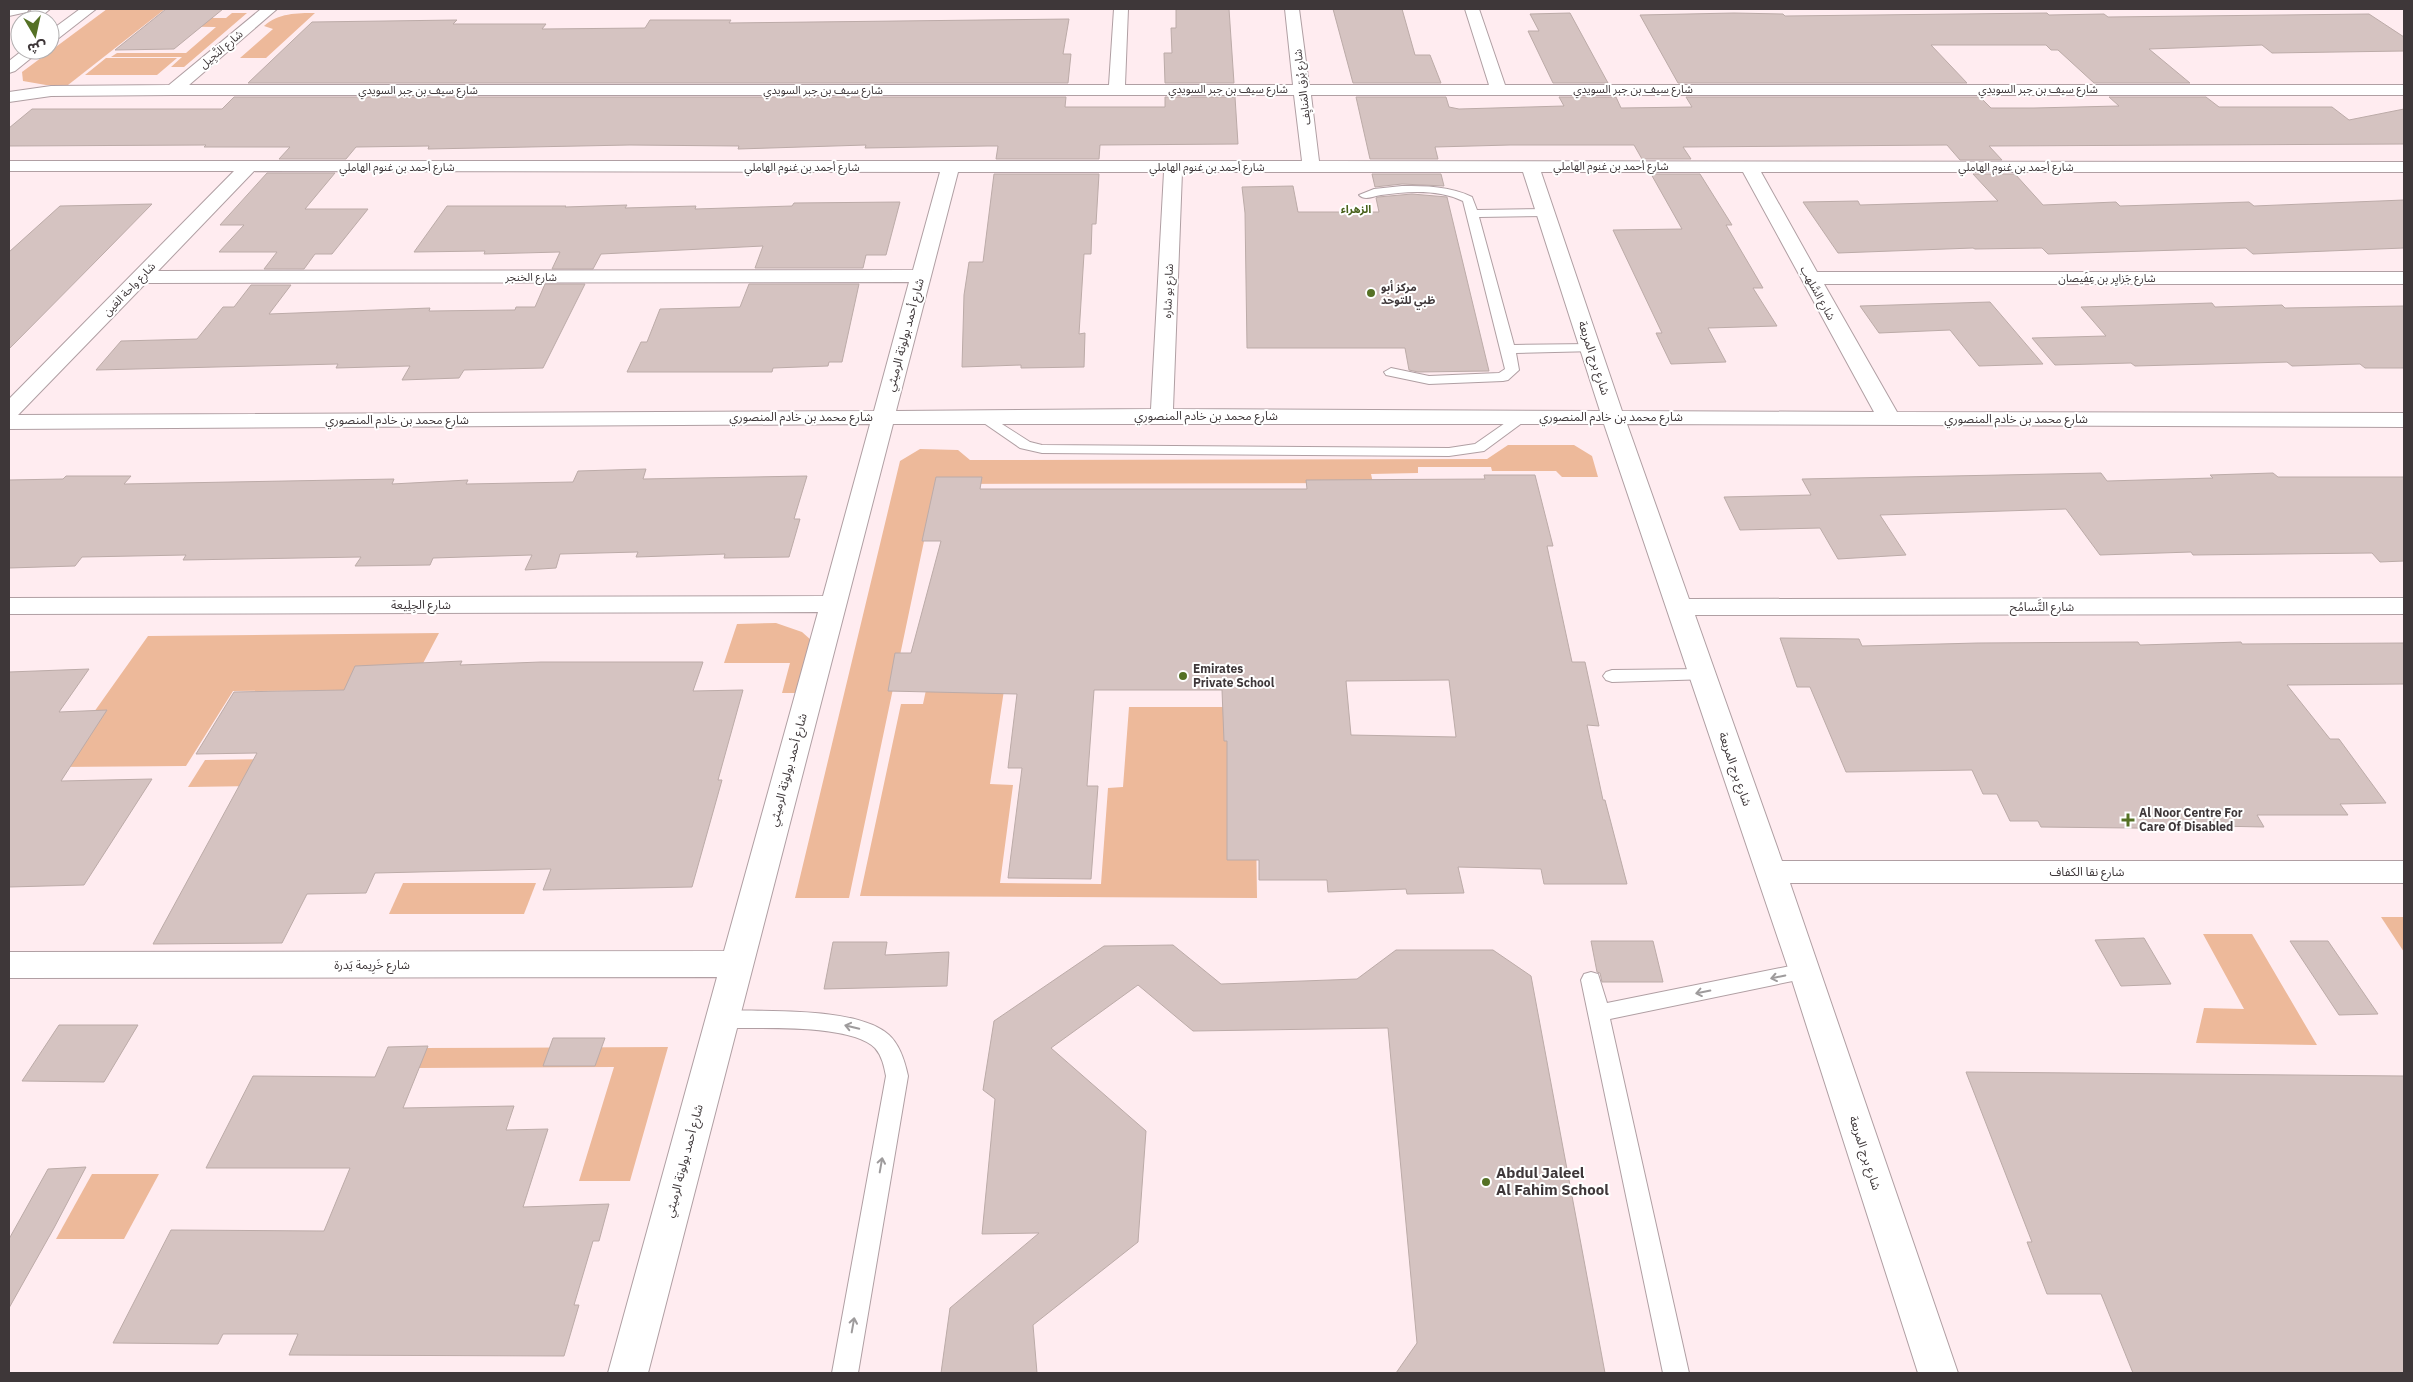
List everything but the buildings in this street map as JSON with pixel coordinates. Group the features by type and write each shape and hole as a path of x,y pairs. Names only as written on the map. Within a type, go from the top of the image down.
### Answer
{"street":[{"path":"9,12 22,9"},
{"path":"60,31 89,9"},
{"name":"شارع النَّجِيل","path":"173,90 270,9"},
{"path":"1117,89 1121,9"},
{"name":"شارع بُرق المَنايِف","path":"1292,9 1311,166"},
{"path":"1472,9 1498,89"},
{"path":"9,68 20,60"},
{"name":"شارع سيف بن جبر السويدي","path":"9,81 51,91"},
{"name":"شارع سيف بن جبر السويدي","path":"9,97 51,91 173,90 2404,90"},
{"name":"شارع أحمد بن غنوم الهاملي","path":"12,174 34,166 2404,167"},
{"name":"شارع واحة العَين","path":"9,412 250,166"},
{"name":"شارع برج المربعة","path":"1530,166 1613,416 1805,971 1938,1373"},
{"name":"شارع أحمد بولوتة الرميثي","path":"628,1373 950,167"},
{"name":"شارع بو شاره","path":"1162,416 1173,167"},
{"name":"شارع السَّلهب","path":"1749,167 1889,418"},
{"name":"شارع الخنجر","path":"141,277 920,276"},
{"name":"شارع جَزايِر بن عِفَيصان","path":"1810,278 2404,278"},
{"name":"شارع محمد بن خادم المنصوري","path":"9,422 983,416 1613,416 2404,420"},
{"name":"شارع الجِلِيعة","path":"9,606 833,604"},
{"name":"شارع التَّسامُح","path":"1680,607 2404,606"},
{"name":"شارع نقا الكفاف","path":"1770,872 2404,872"},
{"name":"شارع خَرِيمة يَدرة","path":"9,965 736,964"}],"lane":[{"path":"1365,195 1385,190 1450,191 1468,198 1512,370 1502,377 1421,380 1391,372"},
{"path":"1473,214 1546,212"},
{"path":"1508,349 1591,348"},
{"path":"983,416 1025,445 1042,450 1439,452 1459,452 1479,448 1523,417"},
{"path":"1612,676 1703,675"},
{"path":"1599,1013 1805,971"},
{"path":"1591,980 1676,1373"},
{"path":"721,1019 853,1026 880,1040 890,1051 897,1076 845,1373"}],"shaded area":[{"path":"107,9 165,9 68,85 46,85 23,81 22,72 38,60 60,60 60,44"},
{"path":"232,13 247,13 184,67 171,67 182,57 111,57 117,53 186,53 216,27 146,26 156,18 226,18"},
{"path":"301,13 315,13 266,58 240,58 273,29 264,26 275,18"},
{"path":"106,58 177,58 157,75 85,75"},
{"path":"1508,445 1574,445 1592,456 1598,477 1562,477 1556,471 1492,471 1491,467 1418,467 1418,473 1371,474 1373,483 936,484 849,898 795,898 900,461 920,449 958,450 970,460 1487,459"},
{"path":"776,623 802,632 811,640 796,693 782,693 790,663 724,663 737,624"},
{"path":"439,633 409,690 233,691 186,766 55,767 148,636"},
{"path":"926,690 1004,690 990,784 1013,785 1000,883 1101,884 1108,788 1123,787 1129,707 1231,707 1256,829 1257,898 860,896 901,704 923,704"},
{"path":"362,758 370,784 188,787 205,760"},
{"path":"403,883 536,883 524,914 389,914"},
{"path":"2381,917 2404,917 2404,952"},
{"path":"2203,934 2252,934 2317,1045 2196,1043 2204,1008 2244,1009"},
{"path":"668,1047 630,1181 579,1181 614,1067 414,1068 423,1048"},
{"path":"92,1174 159,1174 124,1239 56,1239"}],"place":[{"name":"مركز أبو ظبي للتوحد","path":"1371,293"},
{"name":"Emirates Private School","path":"1183,676"},
{"name":"Al Noor Centre For Care Of Disabled","path":"2128,820"},
{"name":"Abdul Jaleel Al Fahim School","path":"1486,1182"}],"district":[{"name":"الزهراء","path":"1356,209"}]}
